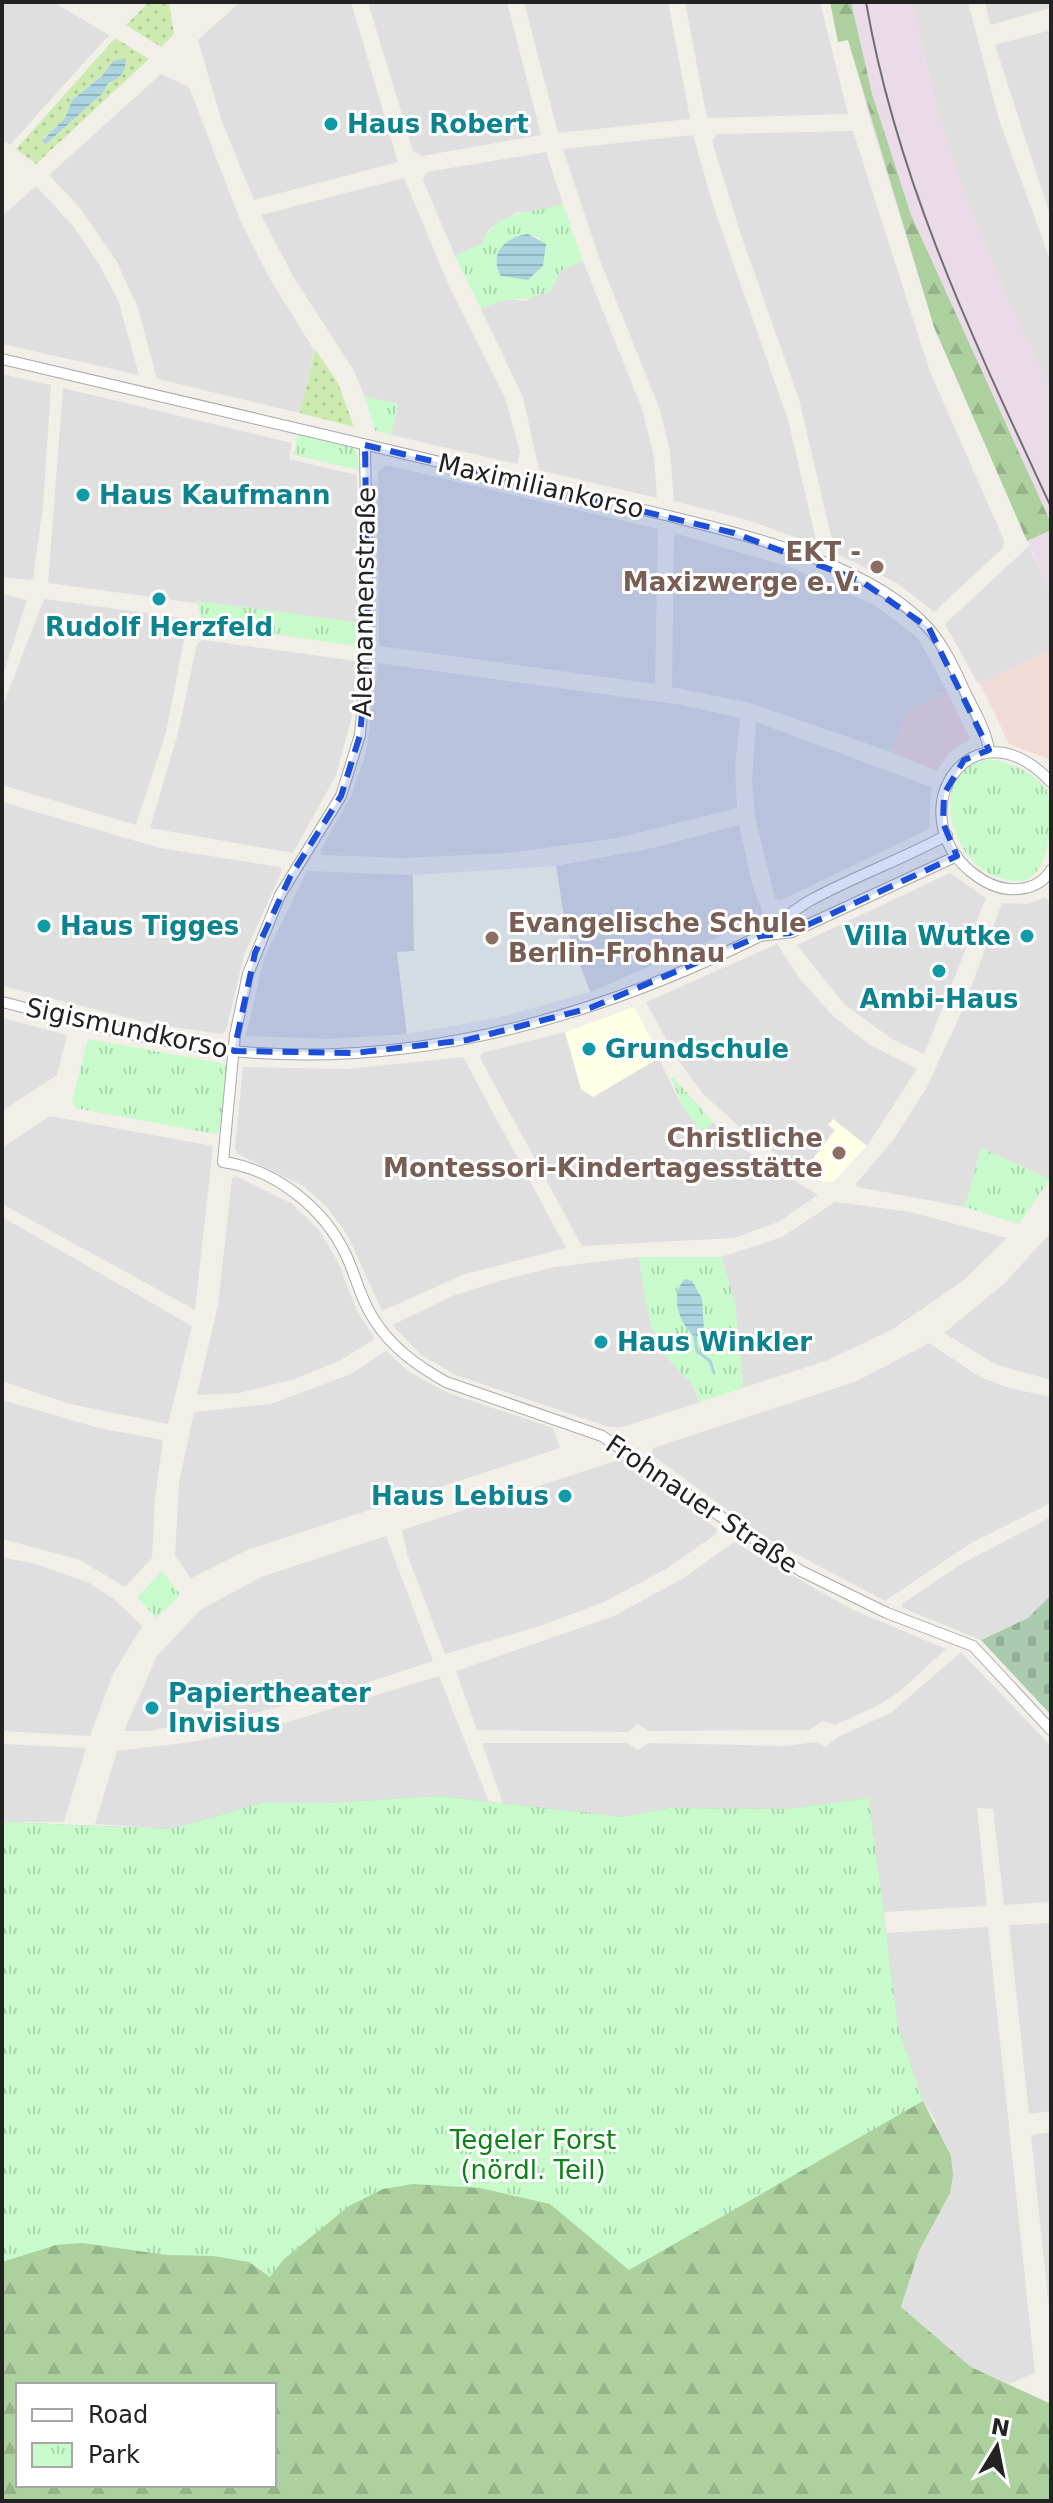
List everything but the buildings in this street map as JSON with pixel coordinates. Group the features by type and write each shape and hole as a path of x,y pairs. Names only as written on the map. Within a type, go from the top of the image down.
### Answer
{"street":[{"name":"Maximiliankorso","path":"2,359 734,533 861,581 892,598 933,633 964,689 989,750"},
{"name":"Alemannenstraße","path":"223,1162 241,1002 255,953 285,886 341,796 360,735 368,654 365,445"},
{"path":"1051,782 1046,771 989,750 964,760 947,784 941,811 957,856 976,876 998,888 1030,888 1051,870"},
{"name":"Sigismundkorso","path":"2,1002 135,1036 234,1051 355,1053 489,1035 590,1008 760,936 812,900 947,835"},
{"name":"Sigismundkorso","path":"760,936 792,932 957,856"},
{"name":"Frohnauer Straße","path":"223,1162 243,1166 276,1182 316,1211 338,1239 372,1316 388,1339 423,1369 446,1382 602,1436 801,1571 887,1613 973,1646 1051,1730"}],"highlighted area":[{"path":"365,445 734,533 861,581 929,628 989,750 964,760 944,794 943,823 957,856 790,933 760,936 590,1008 467,1040 355,1053 234,1051 255,953 290,877 341,796 360,735 368,647"}],"shaded area":[{"path":"2,2 53,2 109,35 10,145 2,141"},
{"path":"240,2 351,2 398,162 254,200 222,122 198,40"},
{"path":"368,2 507,2 541,135 422,156 413,151"},
{"path":"524,2 668,2 690,119 558,133"},
{"path":"685,2 820,2 848,114 707,118"},
{"path":"839,2 912,2 937,110 961,185 1009,303 1051,392 1051,594 934,327 869,116"},
{"path":"912,2 968,2 999,120 1051,262 1051,392 1009,303 961,185 937,110"},
{"path":"985,2 1051,2 1051,8 990,25"},
{"path":"1051,30 1051,218 995,45"},
{"path":"161,74 189,87 240,220 270,279 314,350 300,413 157,379 138,308 117,262 81,209 49,175"},
{"path":"853,131 930,372 1004,540 1003,548 934,612 897,583 835,553 799,399 741,235 712,141 717,134"},
{"path":"693,135 714,208 788,420 816,541 813,544 751,521 674,501 670,451 660,410 601,263 563,149"},
{"path":"546,152 563,204 535,213 517,212 489,229 481,244 455,256 423,180 427,172"},
{"path":"404,178 449,286 505,398 520,452 517,464 391,435 398,404 365,397 353,369 294,278 261,215"},
{"path":"36,186 74,227 98,263 118,300 139,375 2,344 2,216"},
{"path":"583,261 642,409 654,457 657,498 539,470 523,397 481,309 503,298 526,301 562,270"},
{"path":"2,374 51,385 43,507 33,578 29,580 2,577"},
{"path":"63,388 292,443 289,459 357,475 358,625 48,583"},
{"path":"386,465 658,529 655,684 379,646 378,472"},
{"path":"674,533 790,567 876,606 918,638 947,691 908,711 891,752 750,703 672,687"},
{"path":"1029,546 1051,594 1051,649 978,684 945,624"},
{"path":"2,594 27,600 2,678"},
{"path":"44,599 184,618 187,624 166,732 136,825 2,785 2,708"},
{"path":"203,640 357,661 352,716 336,775 293,853 150,828 178,733 197,644"},
{"path":"1051,649 1051,758 1048,759 1009,744 980,683"},
{"path":"378,663 682,705 740,718 735,767 737,808 617,838 509,853 402,858 322,855 320,851 351,796 366,753"},
{"path":"947,691 970,739 949,753 937,771 891,752 908,711"},
{"path":"756,722 931,787 929,829 781,900 775,898 755,817 752,780"},
{"path":"2,802 160,848 280,867 282,871 244,955 226,1031 221,1034 153,1024 2,986"},
{"path":"739,825 752,884 765,917 590,992 565,924 556,866 653,848"},
{"name":"Evangelische Schule Berlin-Frohnau","path":"556,866 565,924 590,992 497,1018 407,1034 397,952 414,951 413,875"},
{"path":"307,871 413,875 414,951 397,953 407,1034 327,1039 246,1036 264,958"},
{"path":"950,873 986,898 924,1054 892,1039 845,1005 797,945"},
{"path":"1046,897 1051,907 1050,1179 981,1148 965,1207 857,1187 856,1184 894,1139 927,1087 964,1006 1002,903 1028,904"},
{"path":"777,944 800,979 833,1016 870,1045 917,1069 867,1146 833,1119 835,1130 803,1171 754,1140 703,1094 677,1059 646,1002"},
{"path":"634,1007 679,1100 701,1132 713,1122 725,1134 724,1137 818,1195 778,1222 734,1238 582,1246 480,1058 482,1053 565,1032"},
{"path":"634,1007 661,1057 593,1097 581,1089 565,1032"},
{"path":"2,1018 67,1035 57,1075 2,1111"},
{"path":"463,1057 566,1248 465,1274 382,1311 348,1236 327,1207 303,1186 238,1154 235,1148 243,1067 348,1069"},
{"path":"50,1116 213,1146 195,1310 2,1204 2,1148"},
{"name":"Christliche Montessori-Kindertagesstätte","path":"833,1119 867,1146 834,1181 827,1183 803,1172 835,1130 828,1125"},
{"path":"236,1176 291,1203 319,1230 338,1262 356,1309 375,1339 339,1361 292,1380 239,1393 197,1395 218,1305 232,1179"},
{"path":"835,1202 911,1212 1007,1238 964,1280 893,1329 828,1360 743,1388 735,1302 721,1257 782,1237"},
{"path":"2,1217 192,1326 168,1424 70,1404 2,1381"},
{"path":"1051,1232 1051,1380 997,1365 944,1333 1005,1283"},
{"path":"639,1257 648,1310 665,1355 686,1373 700,1402 623,1427 609,1427 456,1375 421,1355 392,1325 455,1295 503,1280 555,1267"},
{"path":"929,1343 980,1377 1009,1388 1051,1397 1051,1503 971,1543 885,1601 768,1539 652,1455 653,1448 857,1381"},
{"path":"386,1351 408,1371 448,1393 553,1428 560,1448 247,1550 191,1578 175,1556 179,1483 194,1412 271,1404 351,1374"},
{"path":"2,1400 99,1428 163,1440 155,1498 152,1558 125,1587 80,1560 2,1539"},
{"path":"622,1459 717,1529 716,1534 666,1569 604,1602 540,1626 445,1654 407,1554 402,1530"},
{"path":"1051,1517 1051,1595 1028,1618 981,1640 903,1608 902,1604 961,1564"},
{"path":"386,1536 433,1661 339,1692 251,1714 147,1731 124,1731 157,1656 200,1610 261,1577"},
{"path":"734,1542 851,1609 946,1649 899,1692 877,1706 835,1725 823,1721 809,1730 649,1731 638,1724 628,1732 477,1730 456,1671 614,1616 687,1576"},
{"path":"2,1557 39,1565 89,1583 115,1600 142,1626 113,1674 90,1736 2,1731"},
{"path":"961,1652 1051,1746 1051,1902 1004,1905 993,1809 977,1808 987,1906 884,1912 868,1798 787,1809 668,1808 623,1817 503,1804 482,1743 627,1743 638,1750 649,1743 785,1746 816,1742 826,1747 838,1737 892,1712"},
{"path":"439,1676 489,1802 438,1796 328,1803 262,1803 171,1829 95,1824 117,1751 191,1742 278,1725"},
{"path":"2,1744 86,1748 64,1822 2,1822"},
{"path":"1051,1923 1051,2111 1029,2114 1009,1925"},
{"path":"988,1927 1035,2373 1009,2384 971,2367 901,2307 919,2251 950,2193 935,2120 923,2101 898,2027 886,1933"},
{"path":"1051,2132 1051,2328 1031,2135"}],"green space":[{"path":"149,2 169,2 174,34 161,47 126,25"},
{"path":"830,2 851,2 872,94 911,215 1051,523 1051,530 1027,541 934,327 848,40 838,42"},
{"path":"115,38 149,59 36,164 16,149","holes":["113,61 103,93 46,144 42,140 65,118 72,100 102,76"]},
{"path":"563,204 583,261 562,270 550,292 499,302 481,309 455,256 481,244 488,232 505,218","holes":["528,234 540,238 543,266 533,277 498,272 496,261"]},
{"path":"315,349 338,383 354,427 300,413"},
{"path":"365,397 398,404 391,435 375,431"},
{"path":"298,432 356,448 359,470 294,455"},
{"path":"197,601 355,622 356,646 208,625 201,620"},
{"path":"995,760 1031,774 1047,790 1049,800 1050,828 1044,858 1029,878 1017,881 992,875 972,860 959,840 951,818 951,795 958,776 972,764"},
{"path":"88,1039 227,1064 220,1130 215,1134 75,1108 72,1101"},
{"path":"673,1077 713,1122 702,1132 685,1111"},
{"path":"981,1148 1050,1179 1019,1224 965,1207"},
{"path":"639,1257 721,1257 735,1302 743,1388 700,1402 693,1386 660,1347 648,1309"},
{"path":"162,1571 181,1595 156,1618 137,1597"},
{"path":"1051,1595 1051,1715 981,1640 1028,1618"},
{"name":"Tegeler Forst (nördl. Teil)","path":"438,1796 623,1817 668,1808 787,1809 869,1798 898,2027 923,2101 951,2156 953,2175 950,2193 919,2251 901,2307 971,2367 1051,2404 1051,2501 2,2501 2,1822 171,1829 262,1803 328,1803"},
{"path":"438,1796 623,1817 668,1808 787,1809 869,1798 898,2027 923,2101 629,2270 550,2204 480,2188 413,2184 383,2189 349,2206 284,2259 270,2277 249,2262 82,2243 56,2245 2,2262 2,1822 171,1829 262,1803 328,1803"}],"water":[{"path":"126,58 122,74 108,83 103,93 46,144 42,141 65,118 72,100 102,76 113,61"},
{"path":"528,234 546,244 543,266 528,280 501,276 496,261 501,248 512,239"},
{"path":"685,1279 692,1281 702,1298 704,1331 696,1338 685,1326 678,1310 677,1294"}],"waterway":[{"path":"695,1336 697,1351 710,1361 714,1373"}],"tram line":[{"path":"866,2 897,134 918,198 967,323 1051,507"}],"place":[{"name":"Haus Robert","path":"331,124"},
{"name":"Haus Kaufmann","path":"83,495"},
{"name":"EKT - Maxizwerge e.V.","path":"877,567"},
{"name":"Rudolf Herzfeld","path":"159,599"},
{"name":"Haus Tigges","path":"44,926"},
{"name":"Villa Wutke","path":"1027,936"},
{"name":"Evangelische Schule Berlin-Frohnau","path":"492,938"},
{"name":"Ambi-Haus","path":"939,971"},
{"name":"Grundschule","path":"589,1049"},
{"name":"Christliche Montessori-Kindertagesstätte","path":"839,1153"},
{"name":"Haus Winkler","path":"601,1342"},
{"name":"Haus Lebius","path":"565,1496"},
{"name":"Papiertheater Invisius","path":"152,1708"}]}
